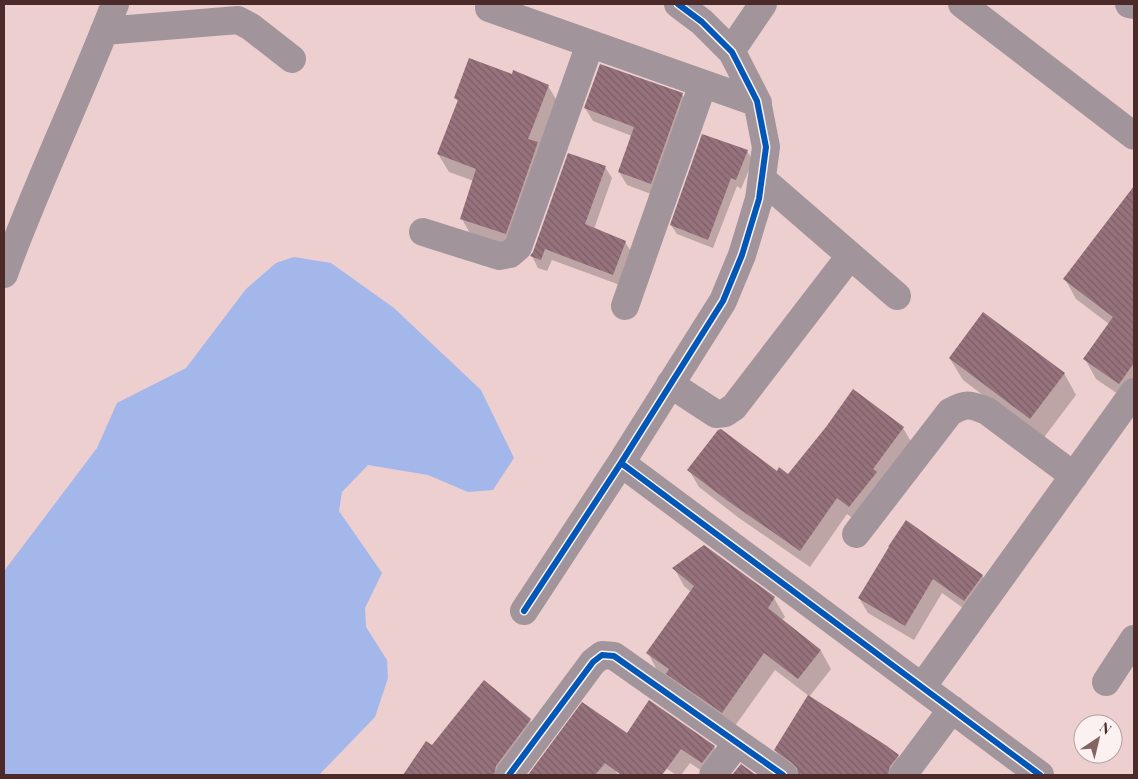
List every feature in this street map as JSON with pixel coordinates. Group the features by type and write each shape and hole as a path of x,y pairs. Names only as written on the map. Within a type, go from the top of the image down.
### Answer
{"street":[{"path":"4,274 16,240 115,4"},
{"path":"524,611 621,463 723,301 742,255 759,199 766,147 758,103 731,51 702,22 678,4"},
{"path":"731,51 763,4"},
{"path":"962,4 1134,136"},
{"path":"1129,4 1134,5"},
{"path":"489,8 758,103"},
{"path":"104,31 238,20 251,27 292,59"},
{"path":"423,232 499,256 510,254 518,246 590,44"},
{"path":"625,306 703,84"},
{"path":"762,179 896,296"},
{"path":"670,384 716,414 725,413 734,407 850,256"},
{"path":"922,687 1134,392"},
{"path":"856,534 950,412 961,406 972,406 987,411 1074,476"},
{"path":"621,463 1040,775"},
{"path":"1106,682 1133,645"},
{"path":"509,775 593,662 602,655 614,656 783,775"},
{"path":"903,775 952,709"},
{"path":"713,775 737,743"}],"water":[{"path":"294,257 331,263 394,308 481,390 514,458 493,490 468,492 428,475 368,465 342,492 339,511 382,573 365,608 366,627 387,660 388,678 375,717 319,775 4,775 4,571 97,448 117,403 186,368 246,289 276,263"}],"building":[{"path":"469,58 512,74 513,70 549,85 528,139 538,142 506,234 460,219 476,169 437,154 458,100 454,98"},
{"path":"600,64 683,93 651,184 618,172 634,127 584,108"},
{"path":"702,134 748,150 736,180 731,178 708,240 670,225"},
{"path":"568,153 606,166 585,224 626,241 613,275 545,249 541,260 530,256"},
{"path":"1134,186 1134,363 1119,384 1083,359 1113,317 1063,279"},
{"path":"983,312 1065,373 1030,419 949,358"},
{"path":"853,389 904,427 873,469 877,472 849,507 837,498 800,551 687,470 718,430 721,429 777,471 779,467 788,474 826,427"},
{"path":"906,520 983,575 964,601 933,579 905,626 858,598"},
{"path":"704,545 775,597 768,608 821,650 798,679 764,653 722,713 666,674 669,669 646,653 694,586 672,568"},
{"path":"484,680 531,719 496,766 494,775 403,775 426,741 432,745"},
{"path":"808,695 899,755 890,766 888,775 798,775 797,768 774,750"},
{"path":"649,700 715,746 702,763 681,749 662,775 621,775 605,763 595,775 528,775 582,702 627,733"},
{"path":"741,764 756,775 732,775"}],"cycle path":[{"path":"524,611 621,463 723,301 742,255 759,199 766,147 757,101 732,52 702,22 678,4"},
{"path":"621,463 1040,775"},
{"path":"509,775 593,662 602,655 614,656 783,775"}]}
